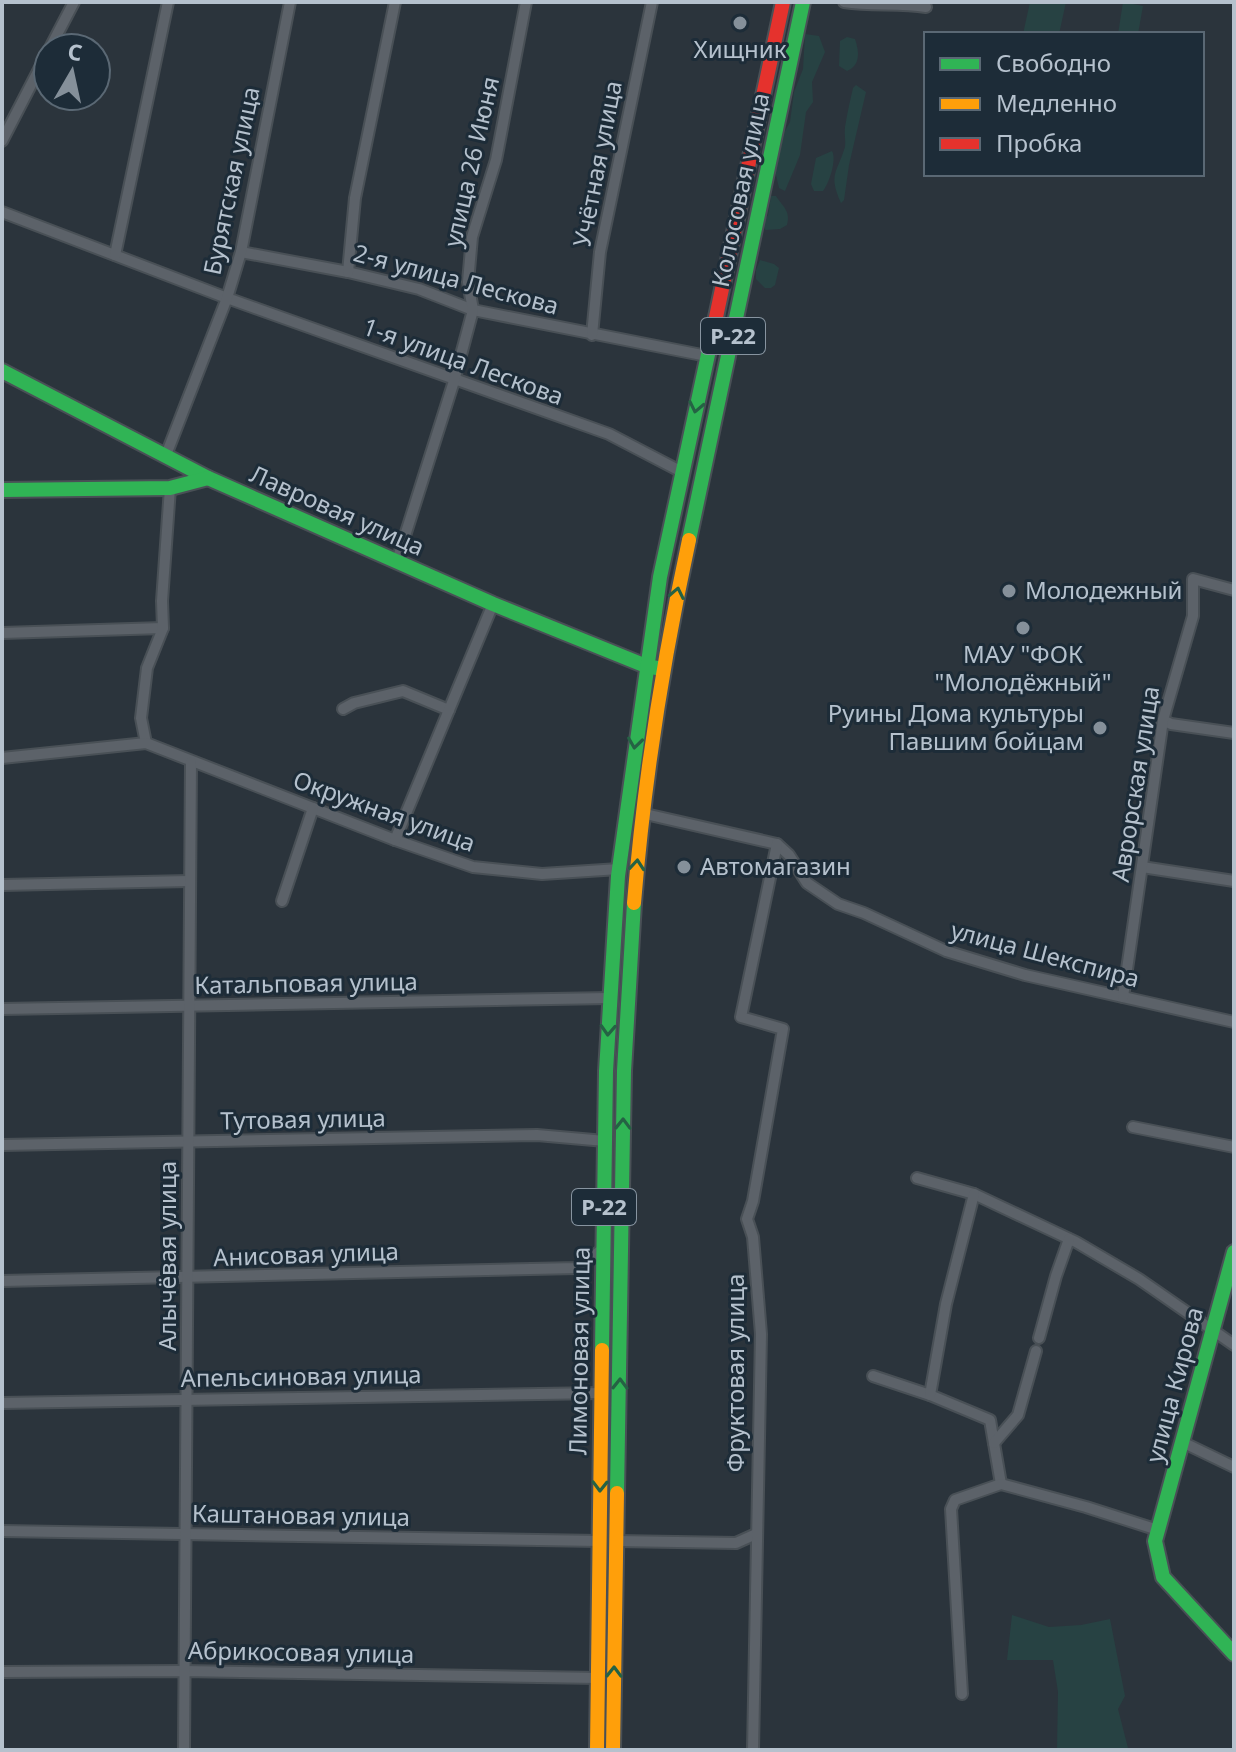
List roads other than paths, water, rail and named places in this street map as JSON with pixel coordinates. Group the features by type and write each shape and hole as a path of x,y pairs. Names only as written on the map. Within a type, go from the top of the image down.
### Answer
{"main road":[{"name":"Колосовая улица","path":"646,666 660,577 783,2"},
{"name":"Колосовая улица","path":"663,670 803,2"},
{"name":"Лавровая улица","path":"2,371 208,478 493,604 646,666 663,670"},
{"path":"2,490 170,488 208,478"},
{"name":"Лимоновая улица","path":"597,1750 605,1141 610,998 619,869 646,666"},
{"name":"Лимоновая улица","path":"613,1750 627,985 641,813 663,670"},
{"name":"улица Кирова","path":"1234,1252 1155,1541 1163,1577 1234,1654"}],"street":[{"path":"58,32 74,2"},
{"path":"115,255 168,2"},
{"name":"Бурятская улица","path":"166,455 227,298 241,252 290,2"},
{"path":"348,272 355,198 395,2"},
{"name":"улица 26 Июня","path":"397,561 473,310 468,282 472,237 496,160 526,2"},
{"name":"Учётная улица","path":"592,335 600,252 652,2"},
{"path":"844,2 926,7"},
{"path":"2,141 32,83"},
{"name":"1-я улица Лескова","path":"2,212 227,298 609,434 682,472"},
{"name":"2-я улица Лескова","path":"241,252 419,289 473,310 707,356"},
{"path":"2,758 146,743 141,718 147,668 163,628 170,488"},
{"name":"Аврорская улица","path":"1123,997 1163,720 1193,616 1193,579 1234,590"},
{"path":"395,840 493,604"},
{"path":"2,633 163,628"},
{"path":"343,709 354,703 403,691 449,710"},
{"path":"1163,720 1171,724 1234,733"},
{"name":"Окружная улица","path":"146,743 395,840 473,867 542,874 619,869"},
{"name":"Алычёвая улица","path":"184,1750 191,762"},
{"path":"282,901 313,808"},
{"path":"641,813 777,844"},
{"name":"улица Шекспира","path":"777,844 789,855 807,883 838,904 946,951 1025,975 1234,1022"},
{"name":"Фруктовая улица","path":"753,1750 761,1334 753,1237 747,1219 753,1201 783,1029 741,1017 777,844"},
{"path":"1142,867 1234,881"},
{"path":"2,885 189,881"},
{"name":"Катальповая улица","path":"2,1009 610,998"},
{"path":"1133,1127 1234,1147"},
{"name":"Тутовая улица","path":"2,1145 537,1135 605,1141"},
{"path":"917,1178 974,1194 1069,1239 1139,1279 1234,1345"},
{"path":"930,1395 946,1304 974,1194"},
{"path":"1039,1338 1069,1239"},
{"name":"Анисовая улица","path":"2,1281 577,1268 604,1248"},
{"path":"994,1443 1018,1415 1036,1351"},
{"path":"873,1376 990,1420 1001,1484"},
{"name":"Апельсиновая улица","path":"2,1403 602,1393"},
{"path":"1182,1442 1234,1467"},
{"path":"962,1694 951,1509 959,1497 1001,1484 1158,1530"},
{"name":"Каштановая улица","path":"2,1531 599,1541"},
{"path":"617,1541 736,1543 756,1534"},
{"name":"Абрикосовая улица","path":"2,1672 183,1671 598,1678"}],"place":[{"name":"Хищник","path":"740,23"},
{"name":"Молодежный","path":"1009,591"},
{"name":"МАУ \"ФОК \"Молодёжный\"","path":"1023,628"},
{"name":"Руины Дома культуры Павшим бойцам","path":"1100,728"},
{"name":"Автомагазин","path":"684,867"}]}
